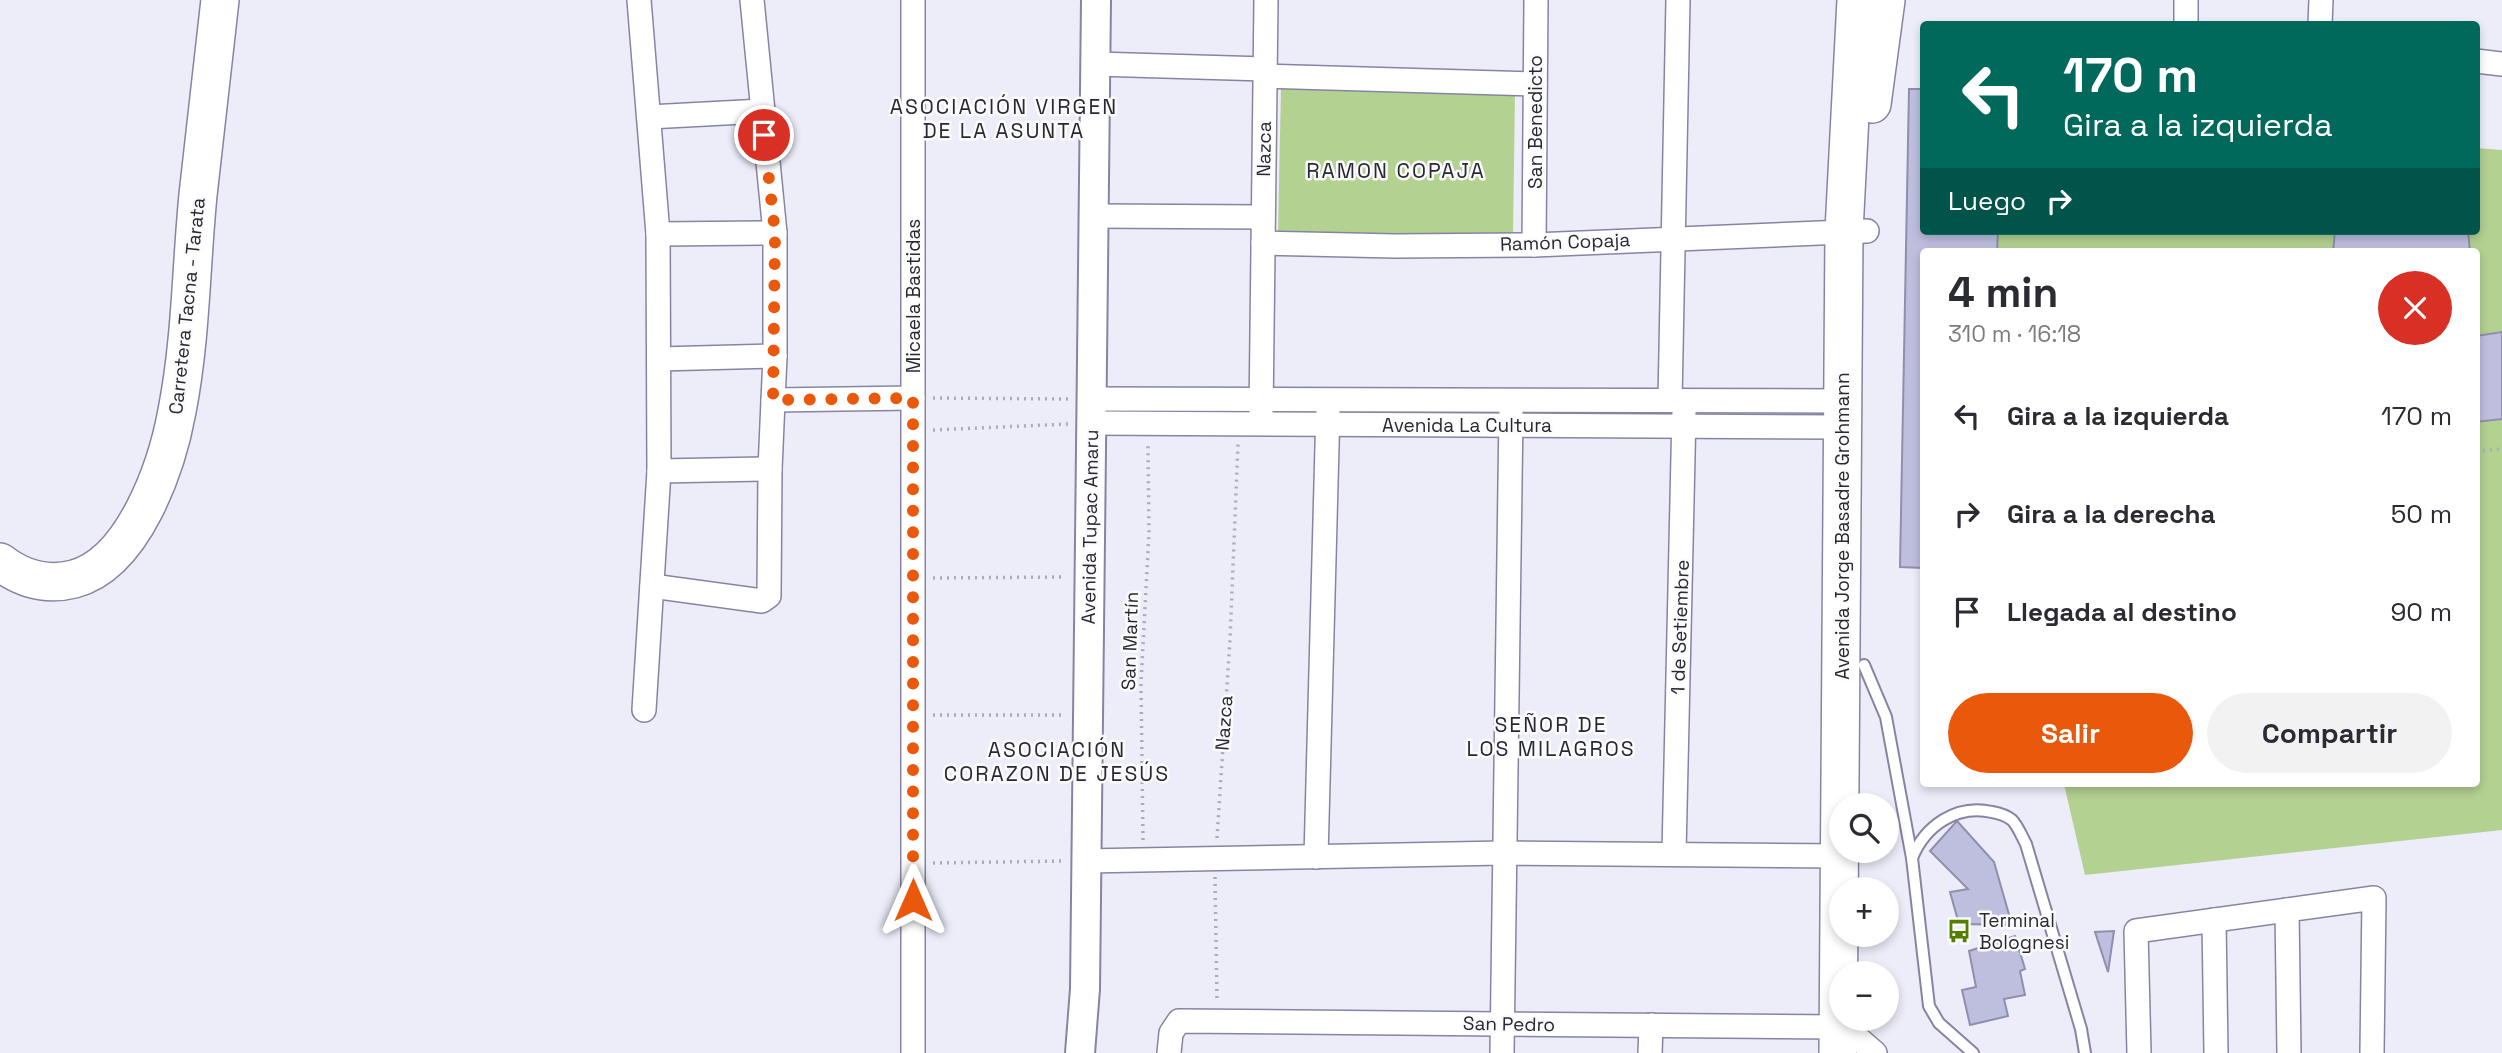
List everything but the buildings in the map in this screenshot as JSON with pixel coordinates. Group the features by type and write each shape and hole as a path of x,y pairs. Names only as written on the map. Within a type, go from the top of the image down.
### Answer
{"highway":[{"name":"Carretera Tacna - Tarata","path":"0,562 23,576 45,581 68,581 95,571 118,552 138,520 158,477 177,412 182,378 198,194 220,0"},
{"name":"Avenida Jorge Basadre Grohmann","path":"1856,0 1856,231 1864,666 1862,793"},
{"name":"Avenida Jorge Basadre Grohmann","path":"1850,793 1843,414 1856,231 1886,0"},
{"name":"Avenida Jorge Basadre Grohmann","path":"1851,863 1856,1041"}],"street":[{"path":"639,0 658,234 659,359 659,471 644,710"},
{"path":"652,586 762,601 769,596 775,233 752,0"},
{"name":"Micaela Bastidas","path":"913,0 913,1053"},
{"name":"Avenida Tupac Amaru","path":"1080,1053 1085,989 1097,0"},
{"name":"Nazca","path":"1249,425 1261,399 1266,0"},
{"name":"San Benedicto","path":"1534,245 1536,0"},
{"name":"1 de Setiembre","path":"1674,853 1686,426 1677,400 1673,238 1678,0"},
{"path":"2186,0 2186,21"},
{"path":"2320,21 2321,0"},
{"path":"2480,61 2502,64"},
{"path":"1096,64 1535,84"},
{"path":"649,117 762,111"},
{"path":"1094,216 1263,216"},
{"name":"Ramón Copaja","path":"1263,243 1534,245 1856,231"},
{"path":"658,234 775,233"},
{"path":"659,359 775,356"},
{"path":"773,400 913,398"},
{"name":"Avenida La Cultura","path":"1092,411 1261,399 1677,400 1843,414"},
{"path":"1316,857 1328,400"},
{"path":"1502,1053 1511,400"},
{"name":"Avenida La Cultura","path":"1092,411 1148,424 1249,425 1686,426 1843,414"},
{"path":"659,471 770,469"},
{"path":"1086,861 1503,853 1829,853"},
{"path":"2139,1053 2136,931 2374,898 2372,1053"},
{"path":"2287,910 2290,1053"},
{"path":"2214,920 2216,1053"},
{"name":"San Pedro","path":"1169,1053 1171,1033 1179,1021 1651,1025 1856,1041"},
{"path":"1650,1053 1651,1025"}],"lane":[{"path":"1864,666 1886,716 1912,858 1929,1006 1939,1023 1973,1053"},
{"path":"1912,858 1922,838 1950,816 1975,810 2000,814 2012,820 2026,844 2081,1029 2084,1053"}],"path":[{"path":"913,398 1092,411"},
{"path":"913,431 1092,411"},
{"name":"San Martín","path":"1143,859 1141,682 1149,533 1148,424"},
{"name":"Nazca","path":"1218,1021 1215,857 1231,613 1249,425"},
{"path":"2480,452 2502,449"},
{"path":"913,579 1090,576"},
{"path":"913,715 1088,715"},
{"path":"913,863 1086,861"}],"green space":[{"path":"1281,87 1515,92 1513,236 1510,241 1278,233"},
{"path":"2480,148 2502,150 2502,830 2085,875 2065,787 2480,787 2480,248 1997,248 1998,235 2480,235"}],"place":[{"name":"Terminal Bolognesi","path":"1959,931"}],"district":[{"name":"ASOCIACIÓN VIRGEN DE LA ASUNTA","path":"1004,118"},
{"name":"RAMON COPAJA","path":"1396,170"},
{"name":"SEÑOR DE LOS MILAGROS","path":"1551,736"},
{"name":"ASOCIACIÓN CORAZON DE JESÚS","path":"1057,761"}],"route":[{"path":"764,135 775,233 773,400 913,398 913,900"}]}
